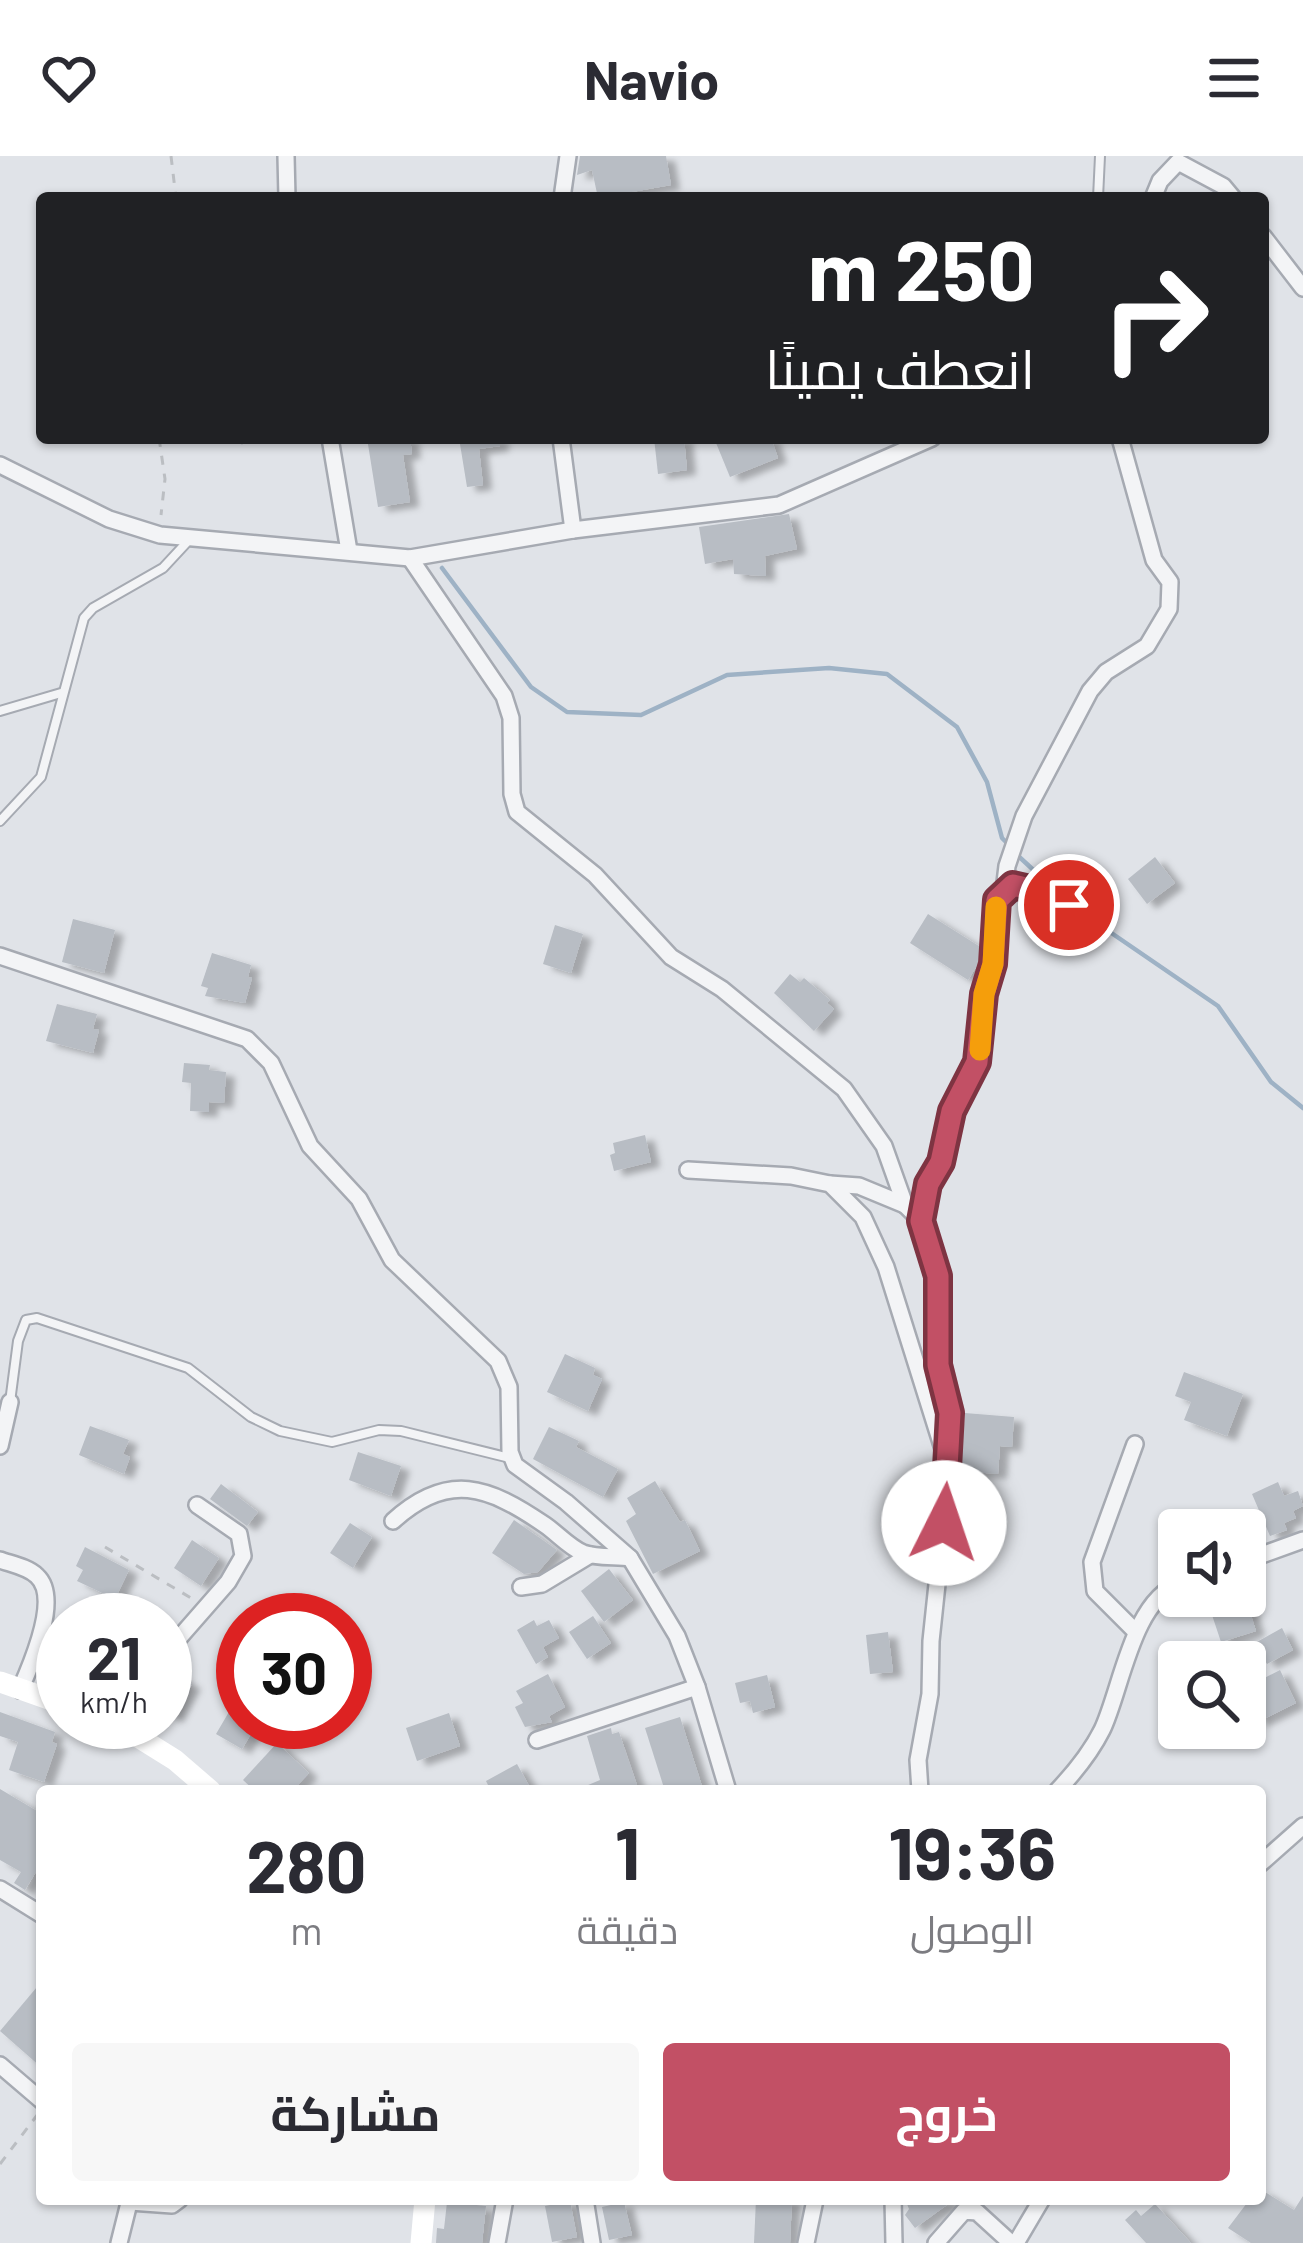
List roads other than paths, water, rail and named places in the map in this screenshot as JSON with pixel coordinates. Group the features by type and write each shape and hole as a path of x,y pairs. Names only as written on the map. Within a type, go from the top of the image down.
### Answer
{"street":[{"path":"286,156 287,192"},
{"path":"563,192 568,156"},
{"path":"1155,192 1176,159 1228,192"},
{"path":"1269,244 1303,287"},
{"path":"331,444 349,551"},
{"path":"562,444 573,530"},
{"path":"0,465 109,519 160,535 410,558 573,530 792,502 919,444"},
{"path":"1004,891 1006,866 1024,817 1090,692 1106,672 1147,646 1169,609 1170,582 1154,560 1122,444"},
{"path":"410,558 504,697 511,718 512,794 517,812 607,886 671,957 722,988 844,1089 884,1146 905,1205"},
{"path":"921,1221 952,1111 977,1062 984,994 993,964 997,900 1013,885 1069,905"},
{"path":"0,956 247,1039 263,1053 310,1146 359,1199 392,1260 498,1360 511,1400 511,1459 630,1558 677,1636 698,1687 726,1785"},
{"path":"688,1170 791,1176 859,1186 905,1205 921,1221 938,1276 938,1365 950,1413 930,1694 918,1760 920,1785"},
{"path":"830,1184 863,1217 886,1267 935,1415 947,1469"},
{"path":"0,1446 10,1402"},
{"path":"1135,1444 1092,1562 1095,1591 1136,1631"},
{"path":"393,1521 436,1491 474,1489 516,1507 590,1556 630,1558"},
{"path":"192,1623 235,1571 244,1549 234,1529 197,1505"},
{"path":"1266,1553 1303,1540"},
{"path":"521,1587 542,1584 590,1556"},
{"path":"0,1560 33,1572 45,1592 42,1635 10,1686"},
{"path":"1061,1785 1101,1731 1136,1631 1158,1603"},
{"path":"537,1740 698,1687"},
{"path":"160,1749 204,1785"},
{"path":"1266,1859 1303,1826"},
{"path":"0,1889 36,1911"},
{"path":"0,2065 36,2098"},
{"path":"119,2243 129,2205"},
{"path":"421,2243 424,2205"},
{"path":"497,2243 504,2205"},
{"path":"586,2205 592,2243"},
{"path":"806,2243 813,2205"},
{"path":"893,2205 894,2243"},
{"path":"936,2243 964,2211 977,2212 1013,2243 1038,2205"}],"lane":[{"path":"1097,192 1100,156"},
{"path":"0,821 41,778 84,618 93,608 164,568 190,539"},
{"path":"0,711 61,693"},
{"path":"10,1402 18,1341 26,1320 37,1318 67,1324 188,1368 251,1417 280,1431 332,1442 363,1432 401,1431 511,1459"}],"waterway":[{"path":"442,568 531,687 567,712 641,715 727,675 829,668 887,674 957,727 987,782 1002,838 1008,844"},
{"path":"1015,853 1055,890"},
{"path":"1072,906 1218,1006 1271,1082 1303,1108"}]}
